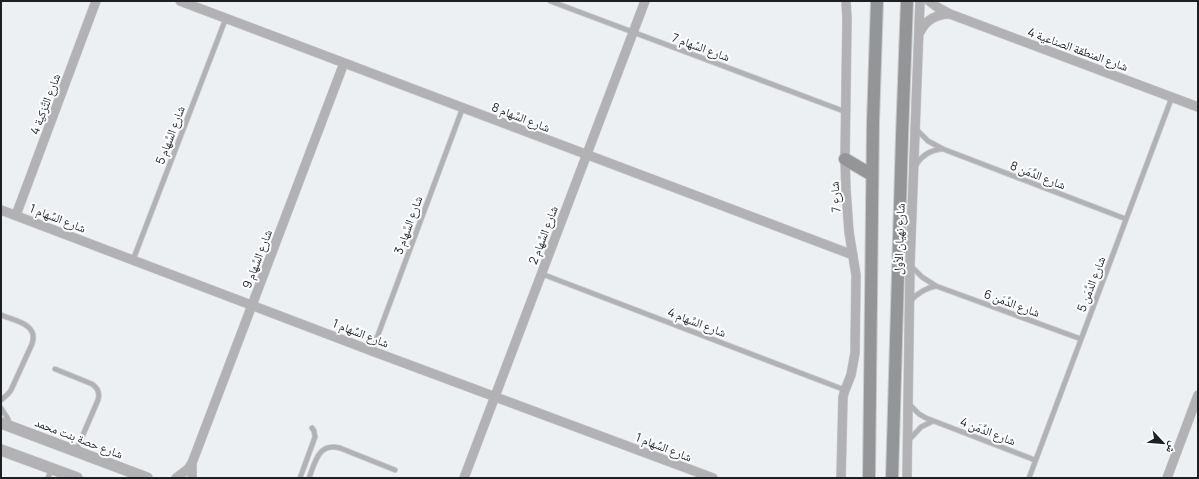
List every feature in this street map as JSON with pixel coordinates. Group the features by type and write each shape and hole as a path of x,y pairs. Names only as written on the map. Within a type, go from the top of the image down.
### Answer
{"main road":[{"path":"869,478 872,175 877,1"},
{"name":"شارع نهيان الأول","path":"892,478 907,1"},
{"path":"845,159 872,175"}],"street":[{"name":"شارع التَّزكية 4","path":"16,216 96,1"},
{"name":"شارع السِّهام 8","path":"180,1 853,255"},
{"name":"شارع السِّهام 2","path":"464,478 645,1"},
{"name":"شارع 7","path":"841,478 842,403 851,375 855,353 856,275 847,209 845,159 846,1"},
{"path":"907,478 910,265 920,1"},
{"name":"شارع المنطقة الصناعية 4","path":"929,1 950,14 1198,107"},
{"path":"919,33 925,24 934,17 950,14"},
{"name":"شارع السِّهام 9","path":"192,478 192,464 344,63"},
{"name":"شارع السِّهام 1","path":"1,210 713,478"},
{"path":"1167,478 1198,395"},
{"name":"شارع حصة بنت محمد","path":"5,424 147,478"},
{"path":"1,450 50,473 74,478"},
{"name":"شارع السِّهام 9","path":"176,478 192,464"}],"lane":[{"name":"شارع السِّهام 7","path":"550,1 846,112"},
{"name":"شارع السِّهام 5","path":"133,260 226,18"},
{"name":"شارع الدِّمَن 5","path":"1028,478 1172,97"},
{"name":"شارع السِّهام 3","path":"372,350 463,107"},
{"name":"شارع الدِّمَن 8","path":"916,129 928,141 942,149 1126,219"},
{"path":"914,169 916,164 923,156 932,151 942,149"},
{"name":"شارع الدِّمَن 6","path":"910,265 922,277 936,286 1081,339"},
{"name":"شارع السِّهام 4","path":"542,274 845,390"},
{"path":"910,301 919,293 930,287 936,286"},
{"path":"1,315 27,326 32,331 34,337 11,390 1,400"},
{"path":"55,369 92,384 99,391 98,400 76,451"},
{"name":"شارع الدِّمَن 4","path":"908,403 919,414 933,421 1035,460"},
{"path":"1,408 8,419 5,424"},
{"path":"908,443 911,437 921,427 933,421"},
{"path":"300,478 315,437 312,428"},
{"path":"309,478 319,453 325,448 332,447 340,448 395,470"}]}
